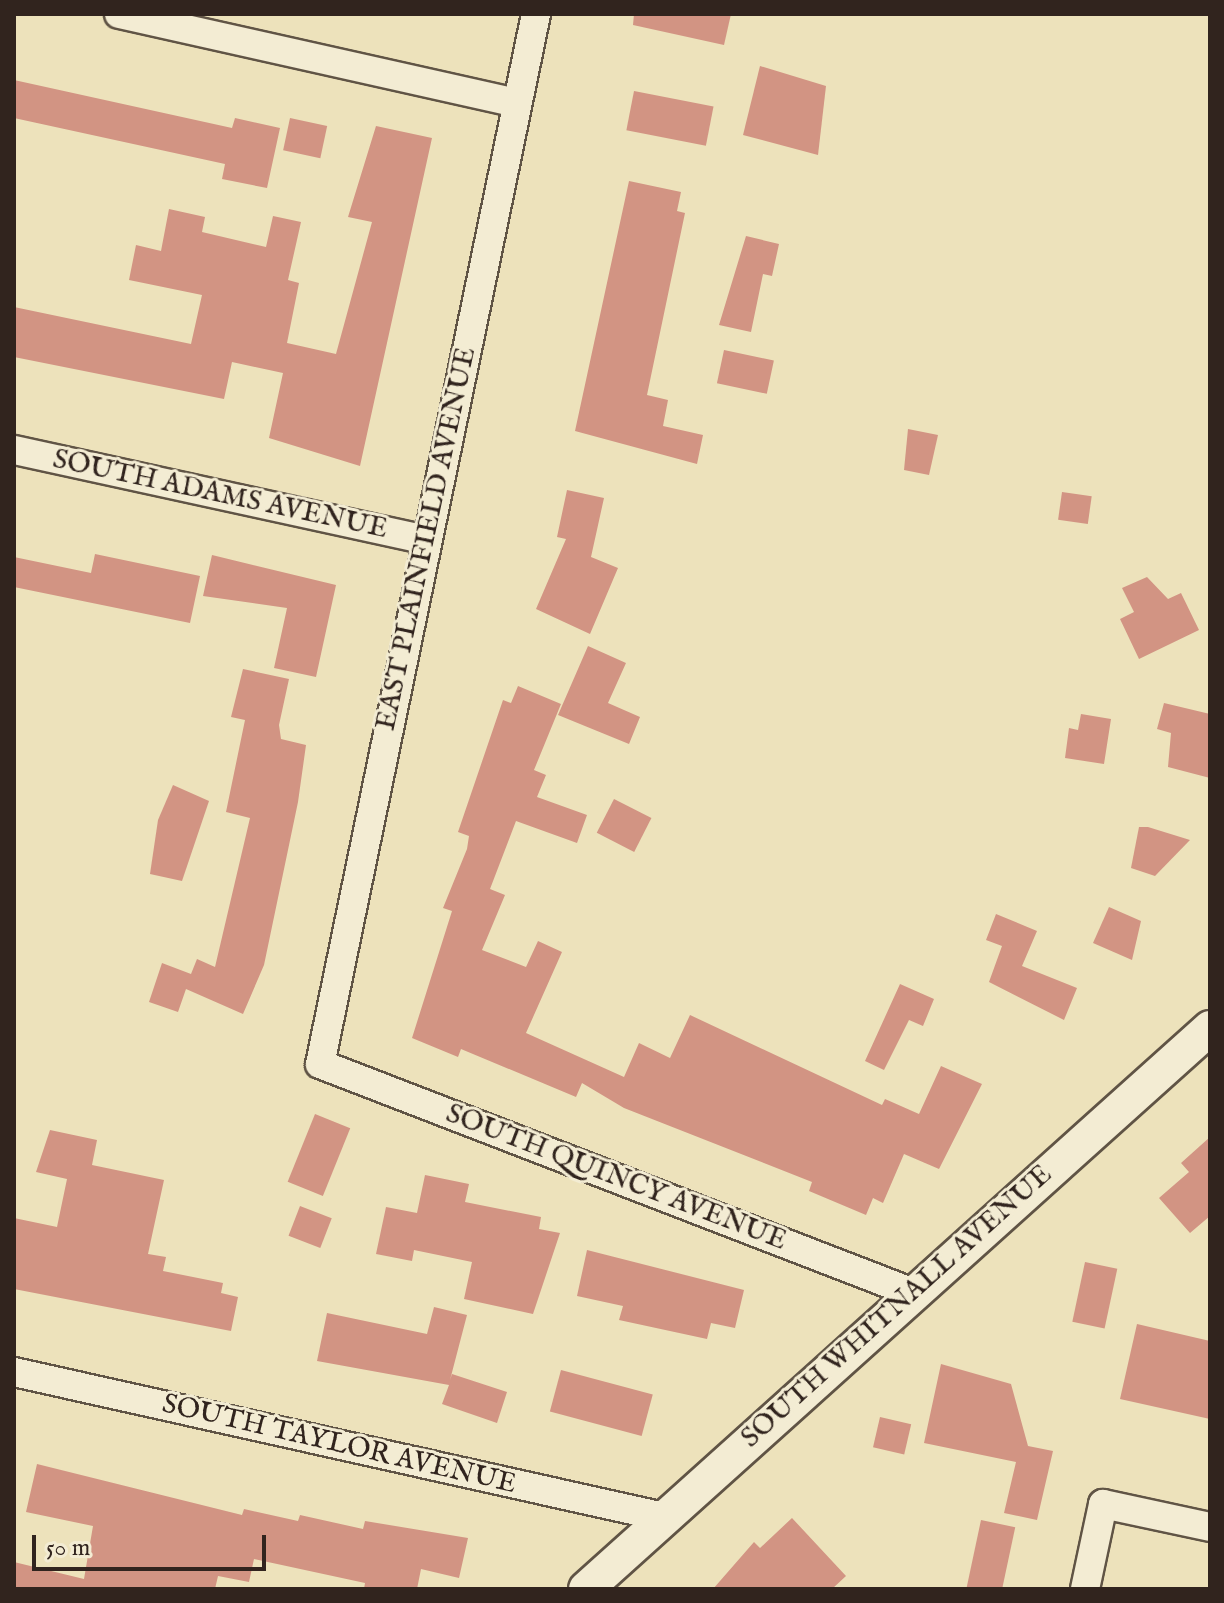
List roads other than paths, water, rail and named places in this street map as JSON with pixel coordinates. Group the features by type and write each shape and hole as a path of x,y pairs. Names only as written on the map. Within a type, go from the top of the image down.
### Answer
{"street":[{"path":"119,14 517,103"},
{"name":"EAST PLAINFIELD AVENUE","path":"320,1064 536,14"},
{"name":"SOUTH ADAMS AVENUE","path":"14,450 426,540"},
{"name":"SOUTH WHITNALL AVENUE","path":"586,1589 911,1292 1210,1028"},
{"name":"SOUTH QUINCY AVENUE","path":"320,1064 911,1292"},
{"name":"SOUTH TAYLOR AVENUE","path":"14,1372 664,1517"},
{"path":"1085,1589 1103,1504 1210,1527"}]}
